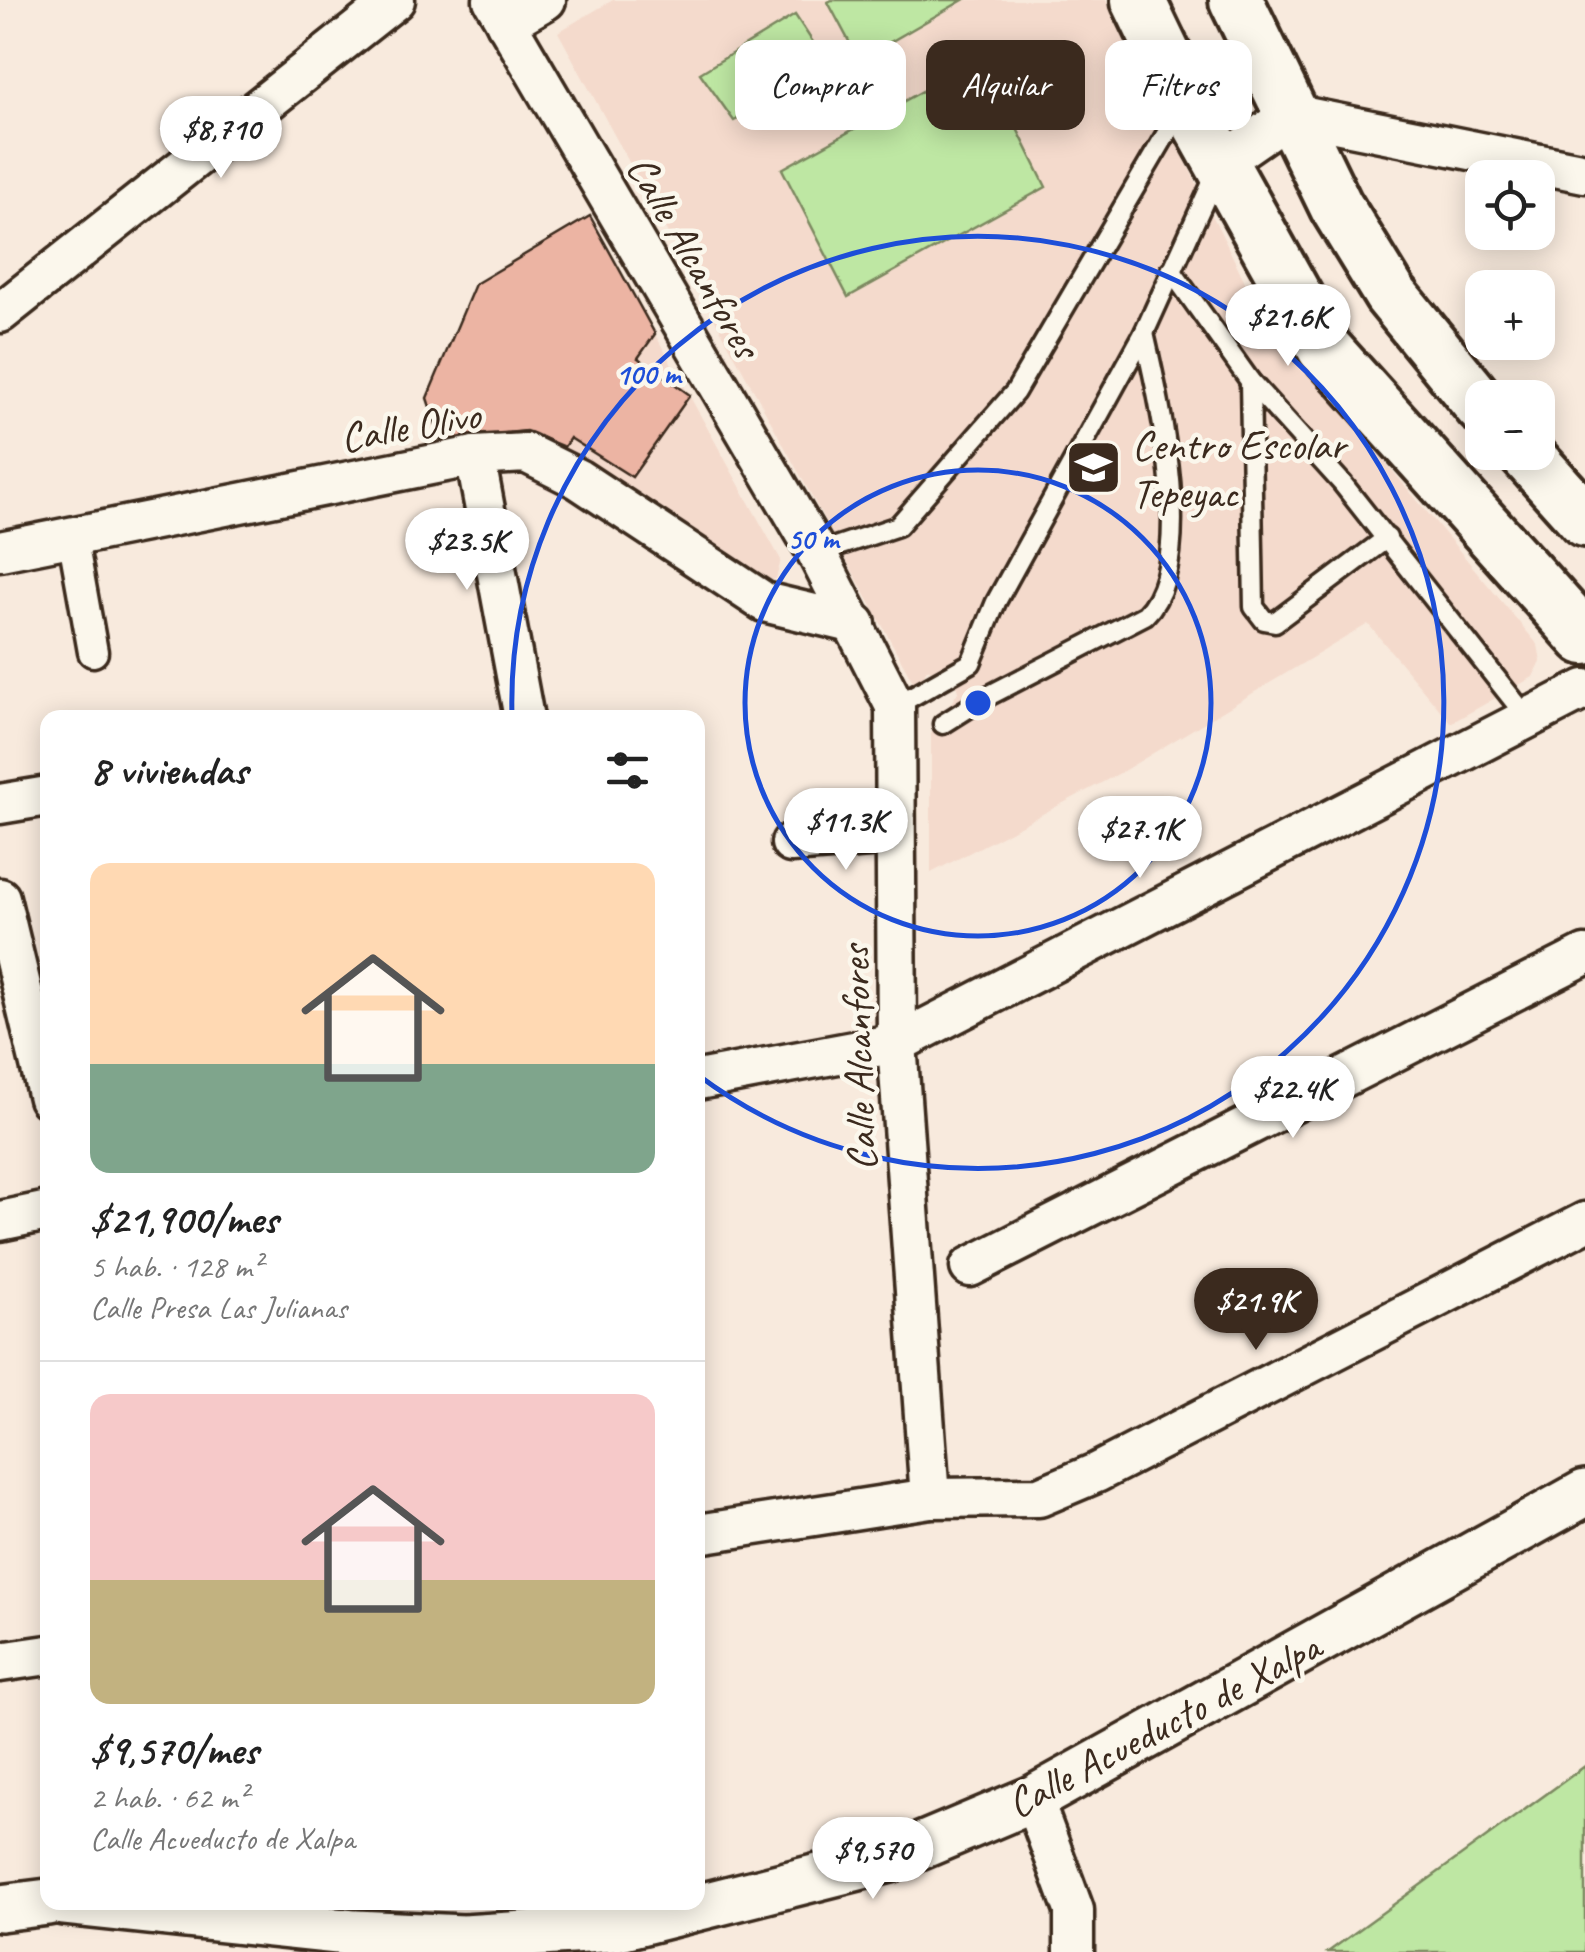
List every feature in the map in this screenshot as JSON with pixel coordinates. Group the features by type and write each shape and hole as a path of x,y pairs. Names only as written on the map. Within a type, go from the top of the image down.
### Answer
{"main road":[{"path":"1138,0 1157,40"},
{"path":"1236,0 1336,206 1390,294 1465,386"},
{"path":"1203,130 1324,348 1585,638"},
{"path":"1540,470 1585,520"}],"street":[{"path":"0,313 395,0"},
{"path":"500,12 546,0"},
{"name":"Calle Alcanfores","path":"500,12 816,553 895,706 897,1043 930,1498"},
{"path":"1222,162 1291,114 1585,174"},
{"name":"Calle Olivo","path":"0,551 475,456 526,453 578,479 764,602 856,624"},
{"path":"475,456 523,710"},
{"path":"72,535 93,652"},
{"path":"705,1079 897,1043 1585,690"},
{"path":"0,804 40,797"},
{"path":"791,843 895,835"},
{"path":"0,898 40,1065"},
{"path":"970,1267 1585,955"},
{"path":"0,1221 40,1213"},
{"path":"705,1533 930,1498 1039,1497 1096,1473 1585,1222"},
{"name":"Calle Acueducto de Xalpa","path":"705,1896 890,1859 1033,1799 1585,1493"},
{"path":"0,1662 40,1656"},
{"path":"1033,1799 1074,1910 1074,1952"},
{"path":"0,1908 40,1903"},
{"name":"Calle Acueducto de Xalpa","path":"139,1910 356,1933 464,1938 637,1910"}],"lane":[{"path":"816,553 898,526 1015,392 1168,130"},
{"path":"895,706 971,662 996,602 1144,333 1222,162"},
{"path":"1171,270 1250,381 1387,538 1530,720"},
{"path":"943,724 986,697 1145,616 1157,603 1165,582 1172,497 1162,410 1144,333"},
{"path":"1250,381 1254,608 1264,620 1275,622 1387,538"},
{"path":"971,662 986,697"}],"shaded area":[{"name":"Centro Escolar Tepeyac","path":"613,0 1106,0 1126,40 1105,40 1105,130 1170,130 1260,312 1538,645 1541,661 1533,677 1451,723 1368,624 1120,773 931,873 931,733 958,692 956,681 927,669 917,689 558,32"},
{"path":"475,284 655,334 781,560 776,579 765,582 624,490 443,445 427,398"}],"green space":[{"path":"963,0 894,40 848,40 828,2"},
{"path":"795,15 812,40 754,40"},
{"path":"735,52 735,120 734,121 700,73"},
{"path":"926,89 926,130 1018,130 1046,187 848,297 782,169 852,130 906,130 906,100"},
{"path":"1585,1766 1585,1952 1328,1952"}],"building":[{"path":"590,216 655,334 638,358 690,395 632,477 570,438 564,447 526,431 441,440 427,398 475,284"}],"place":[{"name":"Centro Escolar Tepeyac","path":"1093,468"}]}
